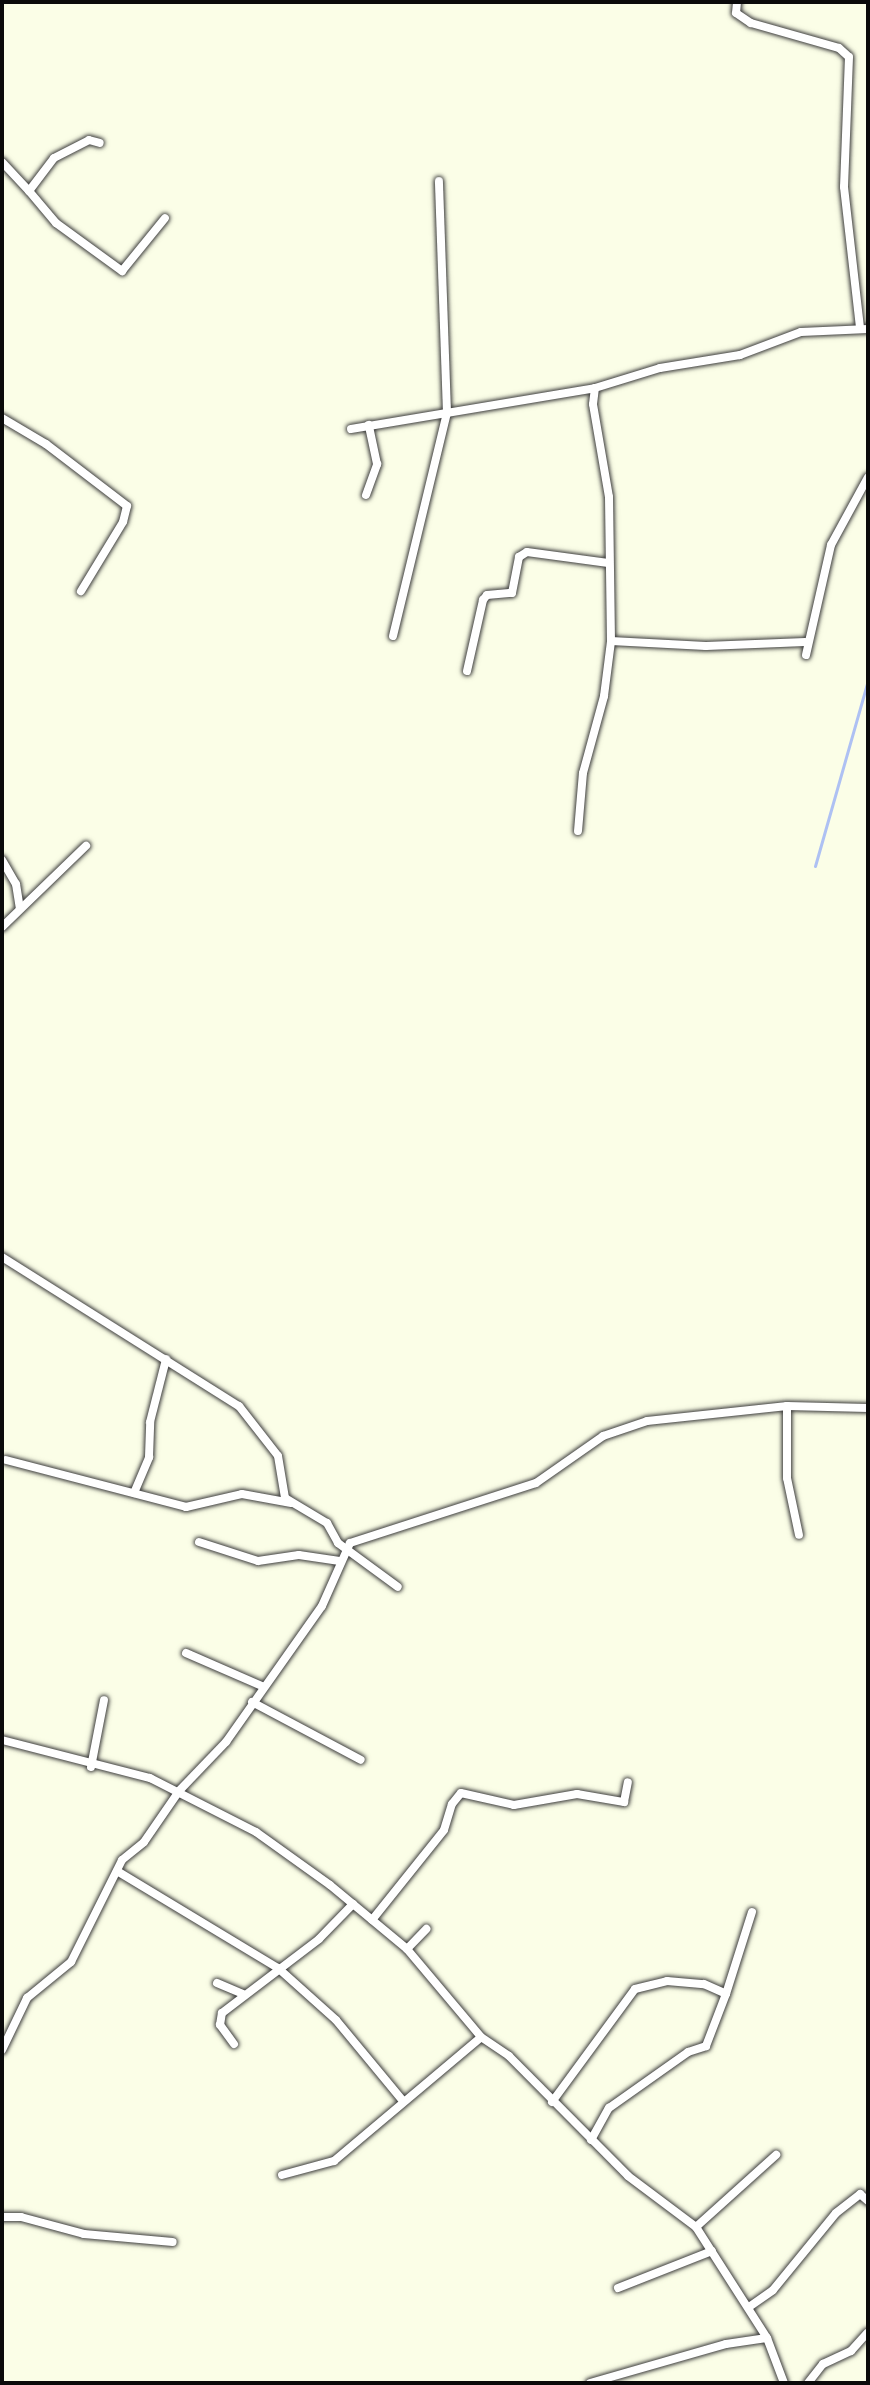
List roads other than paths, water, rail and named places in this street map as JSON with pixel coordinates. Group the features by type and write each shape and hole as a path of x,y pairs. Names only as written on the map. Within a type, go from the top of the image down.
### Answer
{"street":[{"path":"351,429 575,387 595,388 660,368 740,355 801,332 864,328 844,187 849,57 839,48 751,23 736,13 737,2"},
{"path":"29,191 54,158 89,140 100,143"},
{"path":"2,162 68,233 122,271 165,218"},
{"path":"393,636 447,413 439,181"},
{"path":"578,831 583,773 604,696 611,641 609,497 593,404 595,388"},
{"path":"2,418 121,496 127,506 123,522 81,591"},
{"path":"366,495 377,464 369,425"},
{"path":"806,655 805,642 831,545 868,477"},
{"path":"467,671 483,600 487,595 512,593 519,557 527,552 608,563"},
{"path":"611,641 706,646 805,642"},
{"path":"2,927 86,846"},
{"path":"2,860 16,884 20,909"},
{"path":"2,1257 239,1406 278,1456 285,1498 327,1523 347,1548 398,1587"},
{"path":"134,1493 149,1457 150,1422 166,1359"},
{"path":"2,2050 27,1998 71,1962 117,1871 151,1834 179,1791 226,1742 262,1686 322,1606 347,1548 364,1536 536,1483 613,1431 706,1412 787,1406 868,1408"},
{"path":"787,1406 787,1478 799,1535"},
{"path":"6,1460 186,1507 242,1494 291,1503"},
{"path":"199,1542 258,1561 299,1555 340,1561"},
{"path":"186,1653 262,1686"},
{"path":"91,1767 104,1700"},
{"path":"252,1702 361,1760"},
{"path":"2,1740 57,1752 91,1767 150,1778 179,1791 256,1832 353,1904 407,1949 481,2037 509,2056 628,2176 696,2227 767,2338 784,2383"},
{"path":"372,1920 444,1830 452,1804 461,1793 514,1805 577,1794 624,1802 628,1782"},
{"path":"117,1871 278,1968 336,2020 403,2101"},
{"path":"234,2044 221,2020 243,1994 319,1939 353,1904"},
{"path":"591,2140 609,2108 688,2052 706,2046 752,1912"},
{"path":"407,1949 426,1929"},
{"path":"552,2102 635,1989 667,1981 704,1984 726,1994"},
{"path":"217,1983 243,1994"},
{"path":"282,2175 334,2161 481,2037"},
{"path":"696,2227 776,2155"},
{"path":"749,2307 773,2290 836,2213 860,2194 868,2201"},
{"path":"2,2217 21,2217 84,2234 173,2242"},
{"path":"618,2288 712,2251"},
{"path":"808,2383 823,2364 851,2351 868,2332"},
{"path":"590,2383 726,2344 767,2338"}],"waterway":[{"path":"815,866 868,680"}]}
